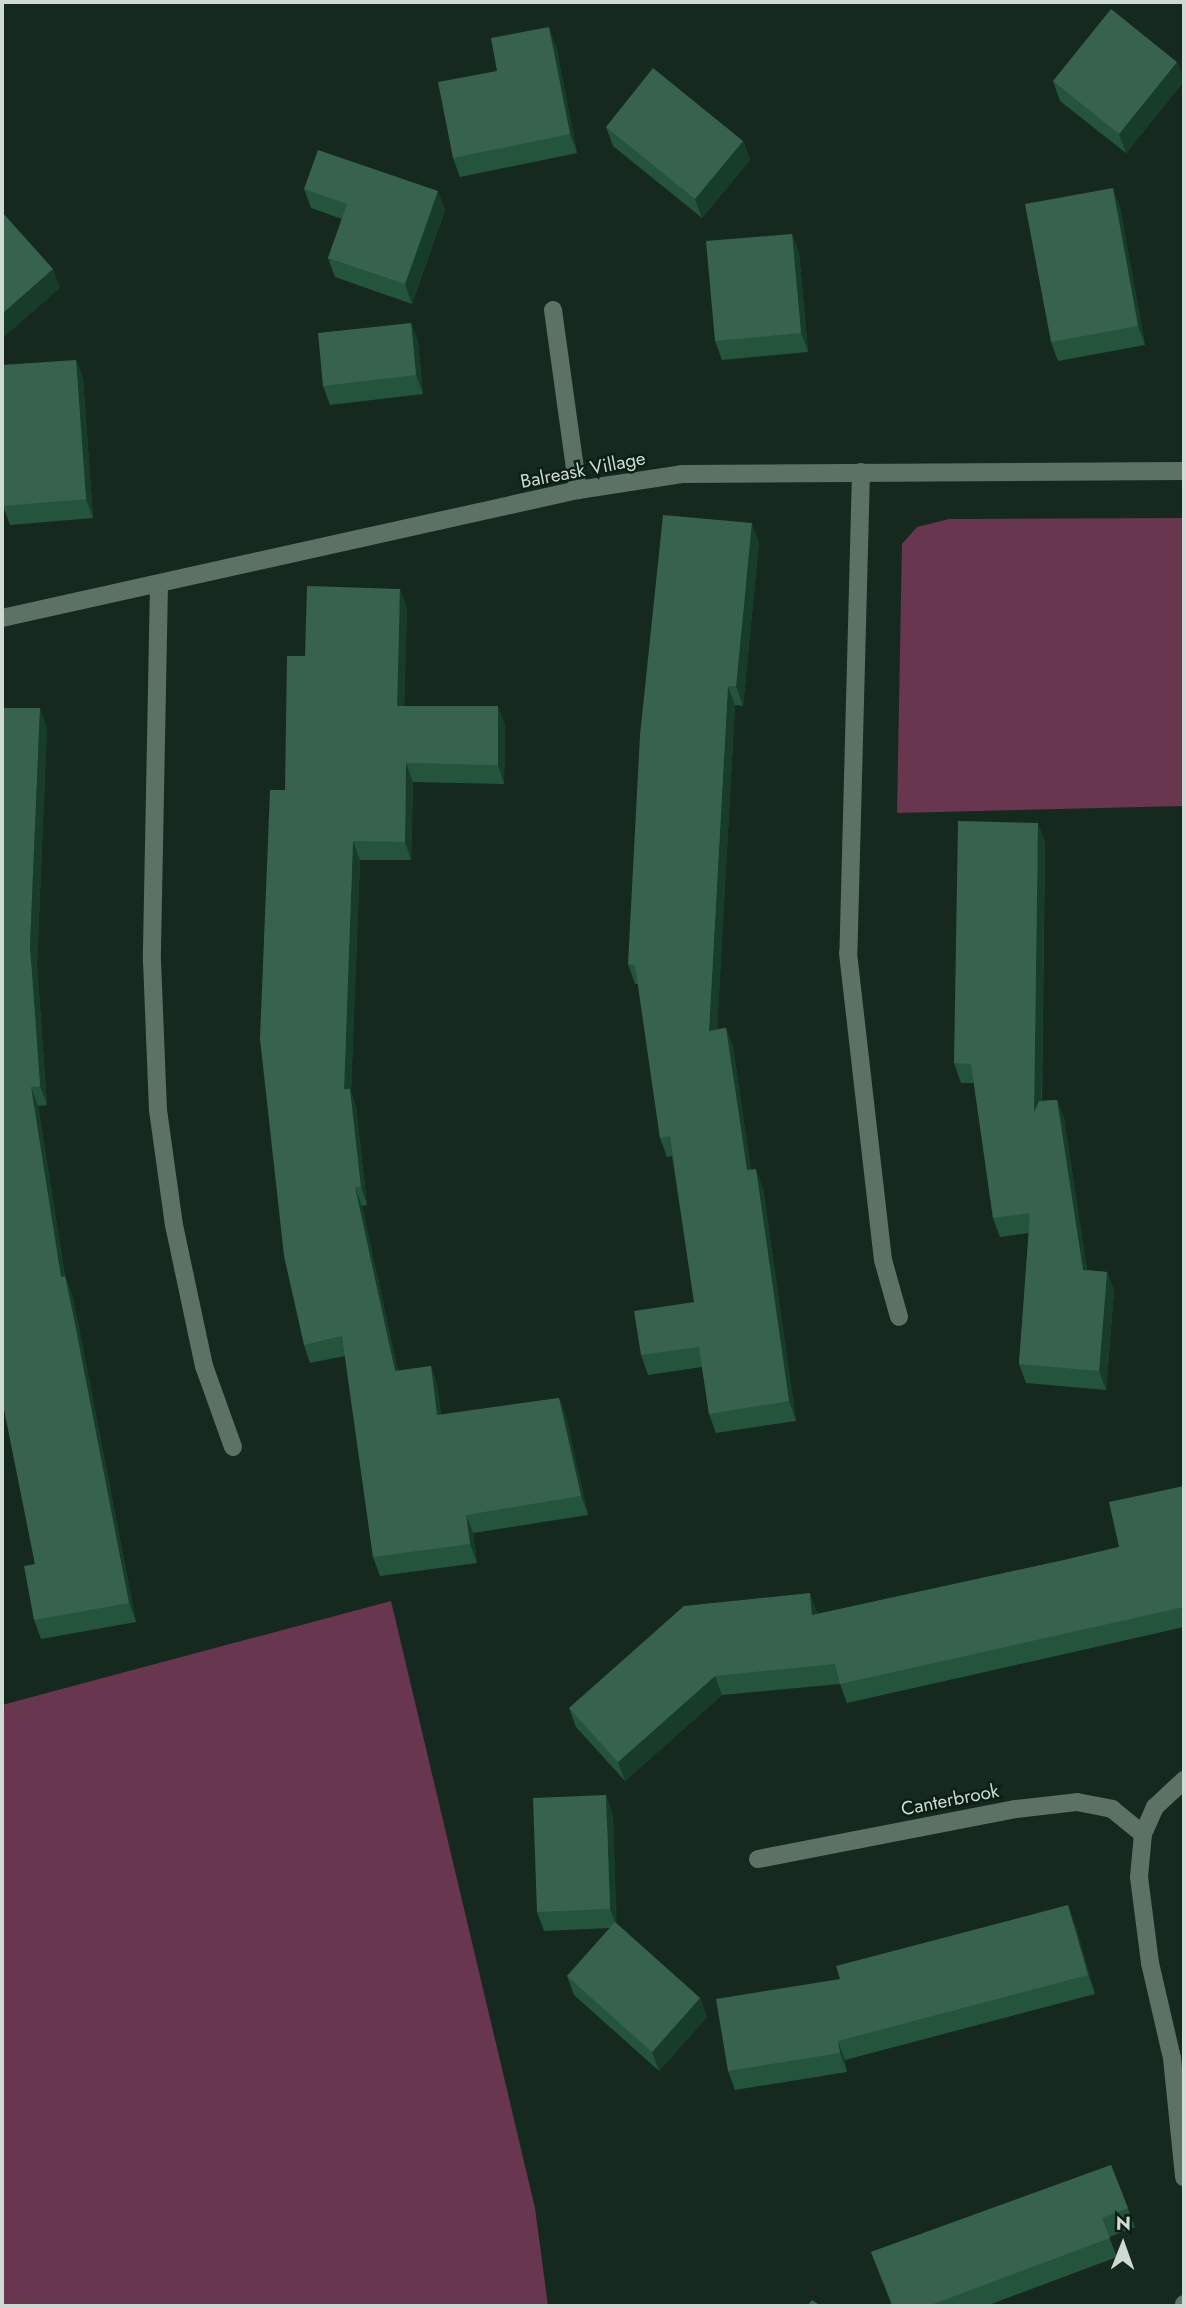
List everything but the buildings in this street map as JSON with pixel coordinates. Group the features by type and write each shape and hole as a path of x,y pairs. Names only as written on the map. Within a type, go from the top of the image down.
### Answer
{"street":[{"path":"553,310 578,490"},
{"name":"Balreask Village","path":"2,618 578,490 682,474 1184,471"},
{"path":"861,472 848,953 883,1260 899,1317"},
{"path":"159,584 152,961 158,1110 174,1225 204,1366 233,1447"},
{"path":"1184,1780 1154,1807 1143,1834 1140,1890 1150,1963 1171,2058 1184,2177"},
{"name":"Canterbrook","path":"758,1859 1016,1809 1077,1802 1112,1809 1143,1834"}],"shaded area":[{"path":"1184,518 1184,806 897,813 902,544 917,527 949,519"},
{"path":"391,1601 535,2208 548,2306 2,2306 2,1705"}]}
